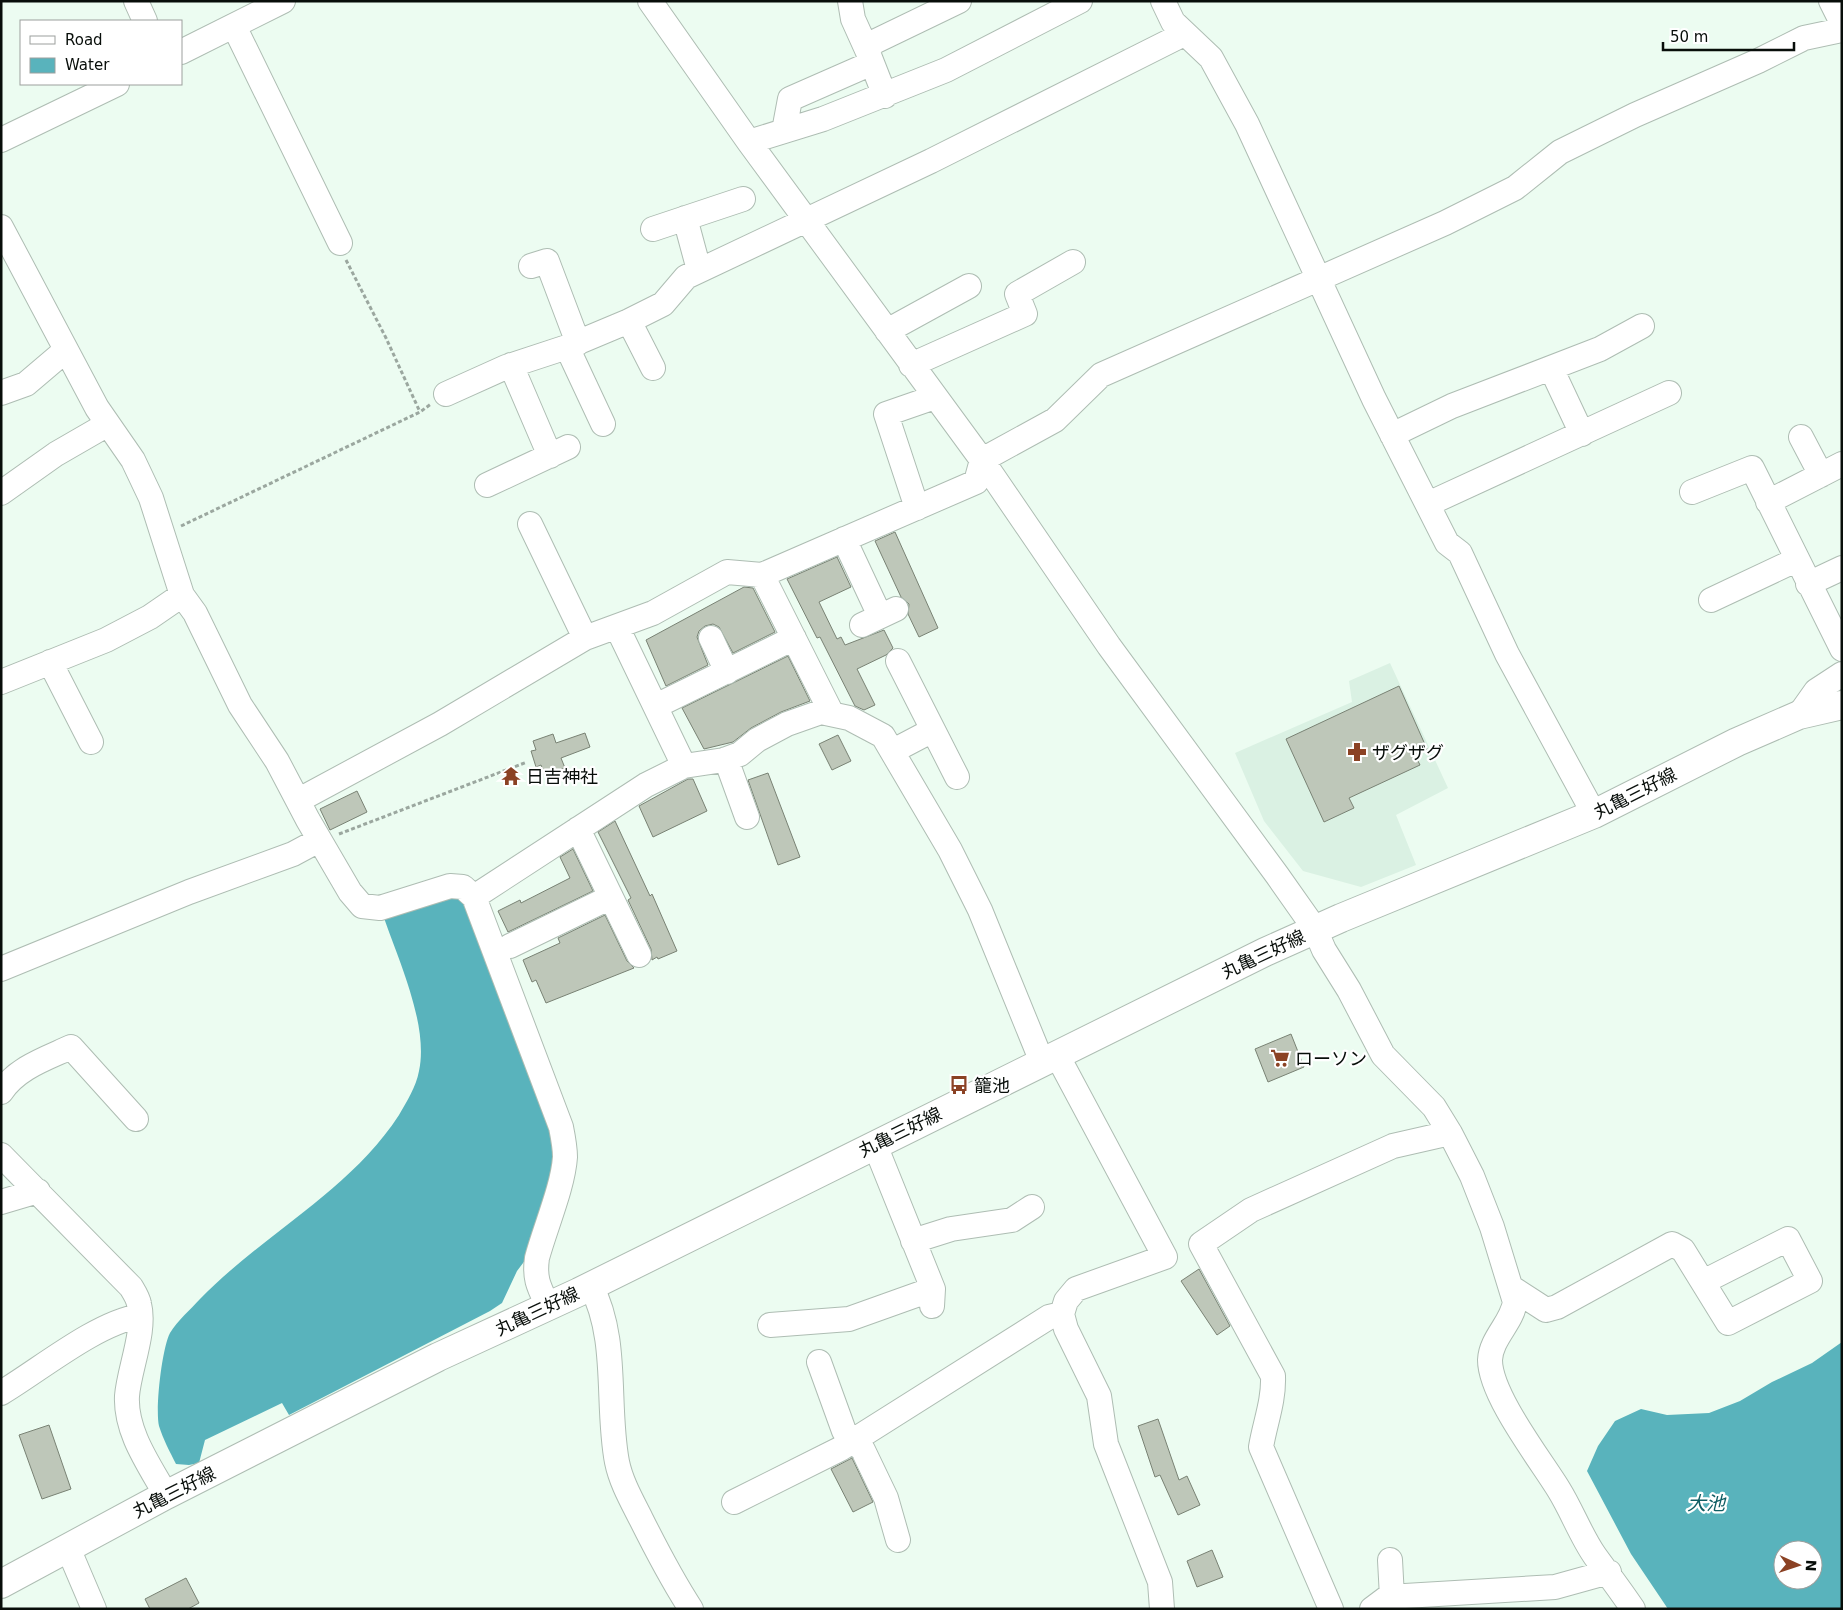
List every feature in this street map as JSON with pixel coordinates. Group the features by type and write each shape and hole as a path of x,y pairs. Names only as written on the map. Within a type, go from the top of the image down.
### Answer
{"main road":[{"name":"丸亀三好線","path":"1,1584 166,1495 429,1362 591,1286 1265,952 1594,814 1737,742 1799,715 1842,704"}],"street":[{"path":"136,1 145,20"},
{"path":"650,1 805,220 982,460 1109,646 1277,874 1315,930 1324,950 1349,990 1383,1055 1434,1108 1450,1133 1472,1176 1512,1288 1515,1302 1513,1313 1494,1344 1490,1358 1491,1374 1522,1434 1559,1490 1595,1556 1609,1572 1633,1609"},
{"path":"850,1 854,19 885,96"},
{"path":"784,131 790,99 869,57 874,42 959,1"},
{"path":"750,142 885,96 946,70 1080,1"},
{"path":"1163,1 1173,22 1211,58 1247,124 1318,281 1392,434 1447,543 1460,553 1507,654 1594,814"},
{"path":"1832,1 1842,23"},
{"path":"182,52 276,3"},
{"path":"234,26 340,243"},
{"path":"299,800 440,724 585,638 653,614 727,572 762,575 976,482 982,460 1055,420 1101,374 1229,317 1318,281 1445,223 1516,188 1560,152 1635,115 1758,61 1804,38 1842,30"},
{"path":"446,394 512,365 573,345 629,321 663,304 686,277 699,270 930,161 1184,34"},
{"path":"1,140 115,85"},
{"path":"654,229 743,199"},
{"path":"685,218 699,270"},
{"path":"1,227 66,350 108,424 132,460 152,498 182,595 195,613 240,705 277,761 319,840 350,892 362,906 380,908 450,886 463,888 474,897 561,1127 564,1140 565,1157 562,1172 535,1271 536,1279 548,1306"},
{"path":"531,266 547,261 573,345 603,424"},
{"path":"911,365 1025,314 1017,294 1073,262"},
{"path":"887,331 969,286"},
{"path":"629,321 652,368"},
{"path":"1392,434 1452,406 1551,368 1576,348 1600,349 1642,326"},
{"path":"1,393 26,384 66,350"},
{"path":"486,485 559,451 512,365"},
{"path":"1551,368 1582,434"},
{"path":"1428,504 1669,393"},
{"path":"917,508 886,414 935,396"},
{"path":"1,493 56,454 108,424"},
{"path":"1801,437 1821,475"},
{"path":"1768,502 1842,464"},
{"path":"1692,492 1752,468 1796,560 1842,649"},
{"path":"530,524 565,579 585,638"},
{"path":"844,539 879,617"},
{"path":"1711,600 1796,560"},
{"path":"1808,584 1842,568"},
{"path":"762,575 832,714"},
{"path":"1,682 106,640 150,617 182,595"},
{"path":"618,627 684,766"},
{"path":"711,638 727,672"},
{"path":"656,706 794,638"},
{"path":"898,661 957,778"},
{"path":"50,662 91,742"},
{"path":"1799,715 1816,691 1842,674"},
{"path":"474,897 646,785 684,766 726,759 740,754 757,740 787,724 821,712 849,718 884,736 950,850 1050,1058 1165,1257"},
{"path":"893,751 933,730"},
{"path":"726,759 747,817"},
{"path":"578,829 639,955"},
{"path":"1,969 189,892 293,854 319,840"},
{"path":"510,946 611,897"},
{"path":"1,1092 9,1080 32,1065 71,1047 136,1119"},
{"path":"1162,1609 1160,1582 1106,1444 1098,1396 1066,1329 1062,1314 1066,1301 1076,1289 1201,1244 1251,1210 1393,1146 1450,1133"},
{"path":"770,1325 816,1330 849,1319 933,1297 875,1145"},
{"path":"1,1156 38,1191 131,1287 140,1305 140,1316 127,1396 129,1419 141,1450 166,1495"},
{"path":"1,1202 38,1191"},
{"path":"913,1241 951,1229 1012,1220 1032,1207"},
{"path":"1201,1244 1273,1376 1274,1395 1264,1427 1261,1447 1331,1609"},
{"path":"1512,1288 1546,1310 1672,1244 1683,1250 1703,1282"},
{"path":"591,1286 600,1304 606,1326 618,1463 625,1487 653,1542 691,1609"},
{"path":"734,1502 758,1498 1049,1317 1062,1314"},
{"path":"1,1393 91,1335 122,1319 140,1316"},
{"path":"820,1362 844,1431 863,1450 886,1498 898,1505 898,1540"},
{"path":"68,1548 94,1609"},
{"path":"1390,1560 1382,1603 1555,1587 1609,1572"}],"path":[{"path":"340,243 343,256 386,338 420,412"},
{"path":"164,534 420,412 446,394"},
{"path":"319,840 526,762"}],"shaded area":[{"path":"1390,663 1448,788 1396,815 1416,865 1361,887 1303,871 1264,821 1235,753 1352,702 1349,681"}],"water":[{"path":"463,894 555,1136 552,1169 526,1259 517,1271 502,1303 490,1311 289,1415 282,1403 205,1440 199,1463 189,1465 176,1464 162,1436 158,1418 162,1365 170,1333 184,1315 225,1276 331,1190 356,1167 379,1142 399,1115 418,1077 421,1053 420,1033 404,972 383,915"},
{"name":"大池","path":"1842,1342 1842,1609 1668,1609 1631,1554 1587,1471 1598,1446 1615,1421 1641,1409 1667,1415 1709,1413 1740,1401 1772,1382 1812,1363"}],"building":[{"path":"895,532 938,628 919,637 908,614 909,604 901,597 875,541"},
{"path":"837,557 851,587 819,602 837,639 841,637 845,645 884,630 893,648 886,655 857,669 875,705 864,710 855,706 820,637 817,638 787,579"},
{"path":"744,587 753,588 775,632 733,653 719,627 713,624 705,626 699,631 697,637 708,665 666,686 646,640"},
{"path":"788,656 810,701 781,712 751,728 733,742 704,749 682,708"},
{"name":"ザグザグ","path":"1399,686 1427,749 1415,755 1420,765 1349,798 1354,808 1324,822 1286,739"},
{"path":"585,733 590,747 561,758 565,768 545,775 541,765 536,767 531,751 536,750 533,741 553,734 556,743"},
{"path":"838,735 851,761 832,770 819,744"},
{"path":"768,773 800,857 778,865 748,780"},
{"path":"688,779 693,779 707,811 653,837 639,806"},
{"path":"357,791 367,812 330,830 320,809"},
{"path":"615,821 650,896 652,894 677,951 658,959 657,957 652,960 651,949 628,900 631,898 598,832"},
{"path":"573,849 593,891 508,932 498,911 520,900 521,903 570,878 560,857"},
{"path":"605,915 627,961 634,968 546,1003 536,980 532,982 523,960 560,943 558,938"},
{"name":"ローソン","path":"1291,1034 1304,1067 1268,1082 1255,1049"},
{"path":"1199,1269 1230,1326 1217,1335 1181,1281"},
{"path":"1158,1419 1179,1480 1187,1476 1200,1505 1178,1515 1160,1475 1155,1477 1138,1426"},
{"path":"49,1425 71,1489 42,1499 19,1435"},
{"path":"852,1458 873,1502 853,1512 831,1469"},
{"path":"1212,1550 1223,1577 1197,1587 1187,1561"},
{"path":"186,1578 199,1603 188,1609 150,1609 145,1599"}],"place":[{"name":"ザグザグ","path":"1357,752"},
{"name":"日吉神社","path":"511,776"},
{"name":"ローソン","path":"1280,1058"},
{"name":"籠池","path":"959,1085"}]}
